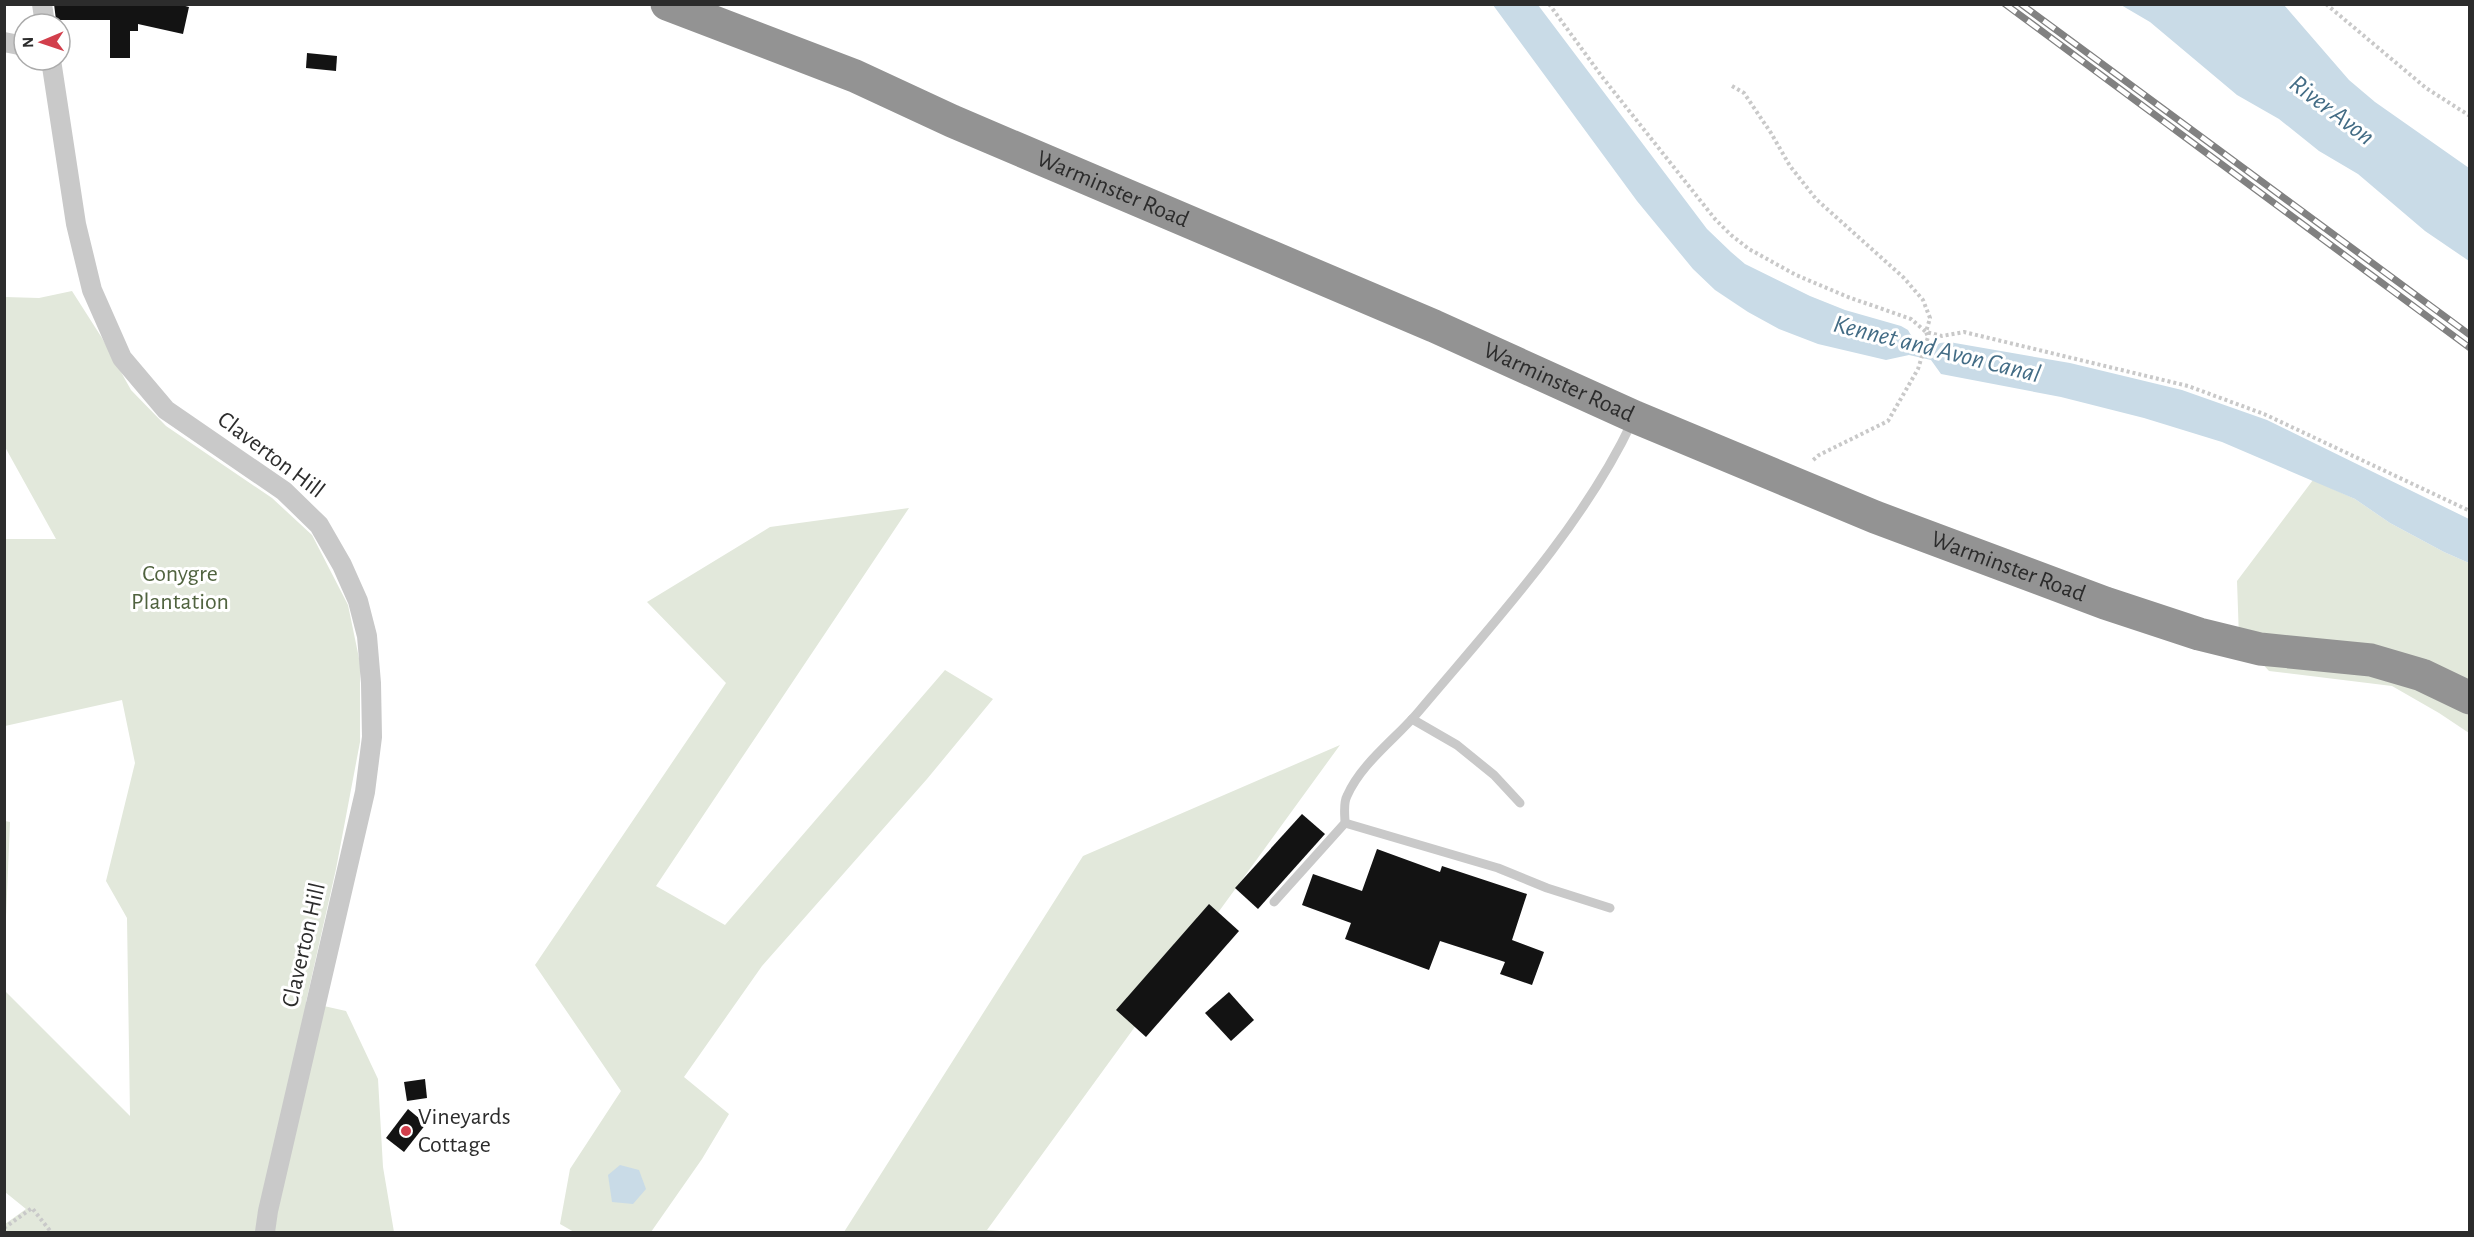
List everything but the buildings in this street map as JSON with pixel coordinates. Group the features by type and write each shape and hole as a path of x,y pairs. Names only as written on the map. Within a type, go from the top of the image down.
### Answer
{"highway":[{"name":"Warminster Road","path":"667,4 855,76 952,121 1434,326 1635,417 1929,537 2105,603 2199,634 2260,649 2371,660 2421,675 2469,698"}],"street":[{"name":"Claverton Hill","path":"53,72 81,246 92,290 122,358 166,410 284,491 319,525 342,565 358,601 367,636 372,736 365,792 268,1211 265,1233"}],"lane":[{"path":"1274,902 1346,823 1346,797 1367,765 1412,719 1512,601 1593,494 1615,459 1635,417"},
{"path":"1412,719 1457,745 1494,775 1520,803"},
{"path":"1346,823 1498,868 1547,888 1611,908"}],"path":[{"path":"1549,4 1715,219 1749,249 1796,275 1848,297 1911,319 1926,332 1942,336 1964,332 2188,386 2264,414 2469,511"},
{"path":"2326,4 2426,88 2469,116"},
{"path":"1732,86 1744,93 1790,166 1816,199 1904,278 1923,300 1930,318 1926,332 1928,337 1918,369 1888,421 1819,455 1790,481"},
{"path":"9,1233 5,1228 32,1208 49,1232"}],"green space":[{"name":"Conygre Plantation","path":"72,291 131,390 166,426 272,498 312,535 348,605 360,663 360,742 336,869 306,1002 346,1011 378,1079 383,1167 394,1232 5,1232 5,1224 26,1209 5,1192 4,990 130,1116 127,918 106,881 135,763 122,700 5,726 5,539 56,539 5,447 5,297 39,298"},
{"path":"2313,480 2355,499 2390,523 2469,563 2469,733 2392,686 2269,671 2239,638 2237,581"},
{"path":"909,508 656,886 725,925 945,670 993,699 927,779 762,966 684,1077 729,1114 702,1159 651,1232 574,1232 560,1224 570,1169 621,1091 535,965 726,683 647,602 770,527"},
{"path":"1340,745 987,1230 1014,1232 844,1232 1083,856"},
{"path":"4,821 10,822 5,941"}],"water":[{"name":"Kennet and Avon Canal","path":"1493,5 1538,5 1707,229 1745,264 1810,296 1845,310 1901,326 1908,330 1916,344 1933,348 1940,343 1949,342 2070,363 2182,390 2267,420 2469,519 2469,563 2390,523 2355,499 2222,442 2144,418 2061,397 1941,374 1931,360 1909,355 1886,360 1818,344 1779,329 1748,312 1715,290 1693,269 1637,201"},
{"name":"River Avon","path":"2121,5 2284,5 2349,80 2375,102 2469,168 2469,261 2425,231 2358,174 2319,151 2279,119 2237,95 2150,22"},
{"path":"620,1165 639,1170 646,1189 633,1204 612,1202 608,1175"}],"railway":[{"path":"2005,4 2470,348"},
{"path":"2021,4 2470,335"}],"place":[{"name":"Vineyards Cottage","path":"406,1131"}]}
